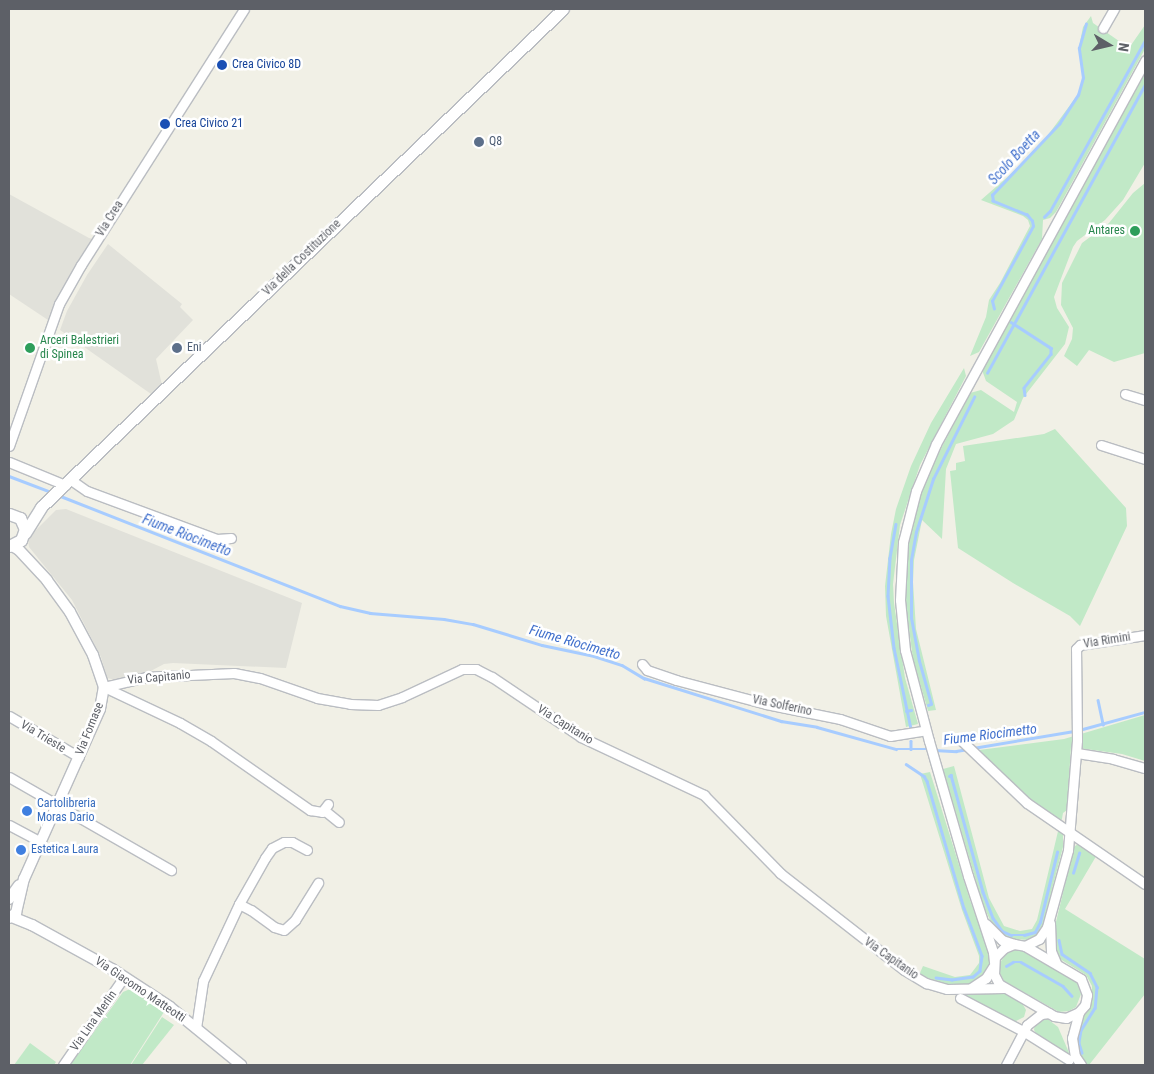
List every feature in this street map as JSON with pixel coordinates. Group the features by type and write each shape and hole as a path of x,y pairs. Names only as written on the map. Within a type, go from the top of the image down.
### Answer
{"main road":[{"name":"Via della Costituzione","path":"24,535 45,504 563,9"},
{"name":"Via della Costituzione","path":"12,514 45,504"},
{"path":"10,546 24,535 24,525 12,514"}],"street":[{"name":"Via Crea","path":"9,442 51,322 68,287 244,9"},
{"path":"1103,28 1114,9"},
{"path":"1079,1012 1066,1018 1049,1013 1004,988 996,980 993,952 980,915 929,741 905,650 900,600 903,542 916,491 948,421 1145,60"},
{"path":"1125,394 1145,400"},
{"path":"1101,445 1145,459"},
{"path":"9,462 65,485 87,491 217,539 231,538"},
{"name":"Via Fornase","path":"24,535 29,560"},
{"name":"Via Fornase","path":"10,546 29,560 60,596 93,656 104,687 100,709 12,908"},
{"name":"Via Rimini","path":"1077,754 1076,649 1080,645 1145,635"},
{"name":"Via Solferino","path":"642,664 647,670 676,680 787,709 840,719 890,736 926,730"},
{"name":"Via Capitanio","path":"104,687 146,676 234,673 260,678 317,698 372,705 402,697 462,669 476,669 492,677 581,737 704,795 780,873 904,970 935,986 947,989 1004,988"},
{"path":"104,687 180,723 211,741 310,810 317,812 326,807 339,822"},
{"name":"Via Trieste","path":"9,716 79,757"},
{"path":"961,740 1027,802 1070,834 1096,849 1145,884"},
{"path":"1056,963 1050,945 1051,918 1070,834 1077,754 1114,758 1145,768"},
{"path":"9,778 171,870"},
{"path":"9,825 41,842"},
{"path":"196,1028 203,981 239,904 272,848 284,842 292,842 307,850"},
{"path":"239,904 251,910 274,927 284,930 295,920 318,883"},
{"name":"Via Giacomo Matteotti","path":"12,908 32,925 124,977 170,1008 241,1065"},
{"path":"980,915 998,937 1014,944 1025,946 1056,963 1077,975 1085,985 1087,1000 1079,1012 1072,1038 1075,1056 1081,1065"},
{"path":"1025,946 1039,939 1051,918"},
{"path":"968,989 982,982 1001,950 1014,944"},
{"name":"Via Lina Merlin","path":"63,1065 124,977"},
{"path":"960,998 1025,1028 1070,1060"},
{"path":"1006,1065 1025,1028 1030,1012 1026,1001"},
{"path":"1025,1028 1041,1014 1049,1013"}],"shaded area":[{"path":"9,194 89,238 97,240 51,322 9,294"},
{"path":"108,244 182,304 180,307 193,320 156,359 162,385 151,394 60,330 67,311 87,275"},
{"path":"66,509 302,603 286,668 173,663 164,664 147,673 116,680 107,678 101,657 72,600 29,547 28,540 35,531 56,510"}],"green space":[{"path":"1091,16 1093,23 1129,48 1145,25 1145,49 1056,212 1050,218 1043,220 1042,239 979,352 970,356 986,317 989,300 1030,226 1028,220 1023,216 981,200 1012,173 1045,139 1079,93 1083,80 1079,48 1083,27"},
{"path":"1145,72 1145,163 1123,200 1105,220 1077,241 1073,247 1054,297 1057,308 1069,327 1065,344 1023,398 1014,420 993,434 956,444 946,469 942,539 922,520 914,560 913,582 916,629 936,710 928,711 913,659 905,599 908,548 918,502 932,466 970,393 981,390 1014,412 1017,402 986,381 982,370"},
{"path":"1145,183 1145,353 1114,362 1089,350 1077,366 1064,356 1072,339 1073,328 1061,305 1062,283 1082,243 1109,223 1133,193"},
{"path":"964,368 966,376 920,465 900,525 893,584 894,603 905,678 918,724 906,727 886,616 885,586 891,534 896,509 911,466 931,423"},
{"path":"1055,429 1126,508 1127,526 1080,626 1070,616 958,548 950,471 956,470 956,463 965,461 963,446 1044,434"},
{"path":"1145,715 1145,761 1122,754 1071,747 1067,810 1063,813 1061,824 1035,807 979,750 1064,739"},
{"path":"954,766 989,898 1004,926 1020,931 1032,929 1037,920 1059,827 1063,833 1063,847 1042,928 1037,936 1030,940 1011,939 1002,935 990,920 983,905 943,769"},
{"path":"930,772 970,900 990,955 989,966 981,978 971,984 948,985 919,975 923,966 955,977 970,975 979,963 979,956 962,910 920,774"},
{"path":"1079,843 1098,853 1065,909 1145,959 1145,994 1089,1065 1086,1065 1081,1060 1075,1041 1079,1021 1092,1000 1092,986 1086,975 1060,959 1054,950 1055,926 1074,847"},
{"path":"1016,950 1025,952 1076,981 1081,994 1076,1007 1069,1011 1059,1012 1004,981 1000,973 999,964 1007,953"},
{"path":"130,989 164,1012 130,1065 70,1065 123,992"},
{"path":"991,990 1000,991 1022,1003 1026,1010 1024,1017 1014,1022 958,994"},
{"path":"162,1017 174,1025 142,1065 131,1065"},
{"path":"1045,1017 1058,1027 1070,1055 1037,1035 1034,1030 1035,1022"},
{"path":"30,1043 56,1062 54,1065 14,1065"}],"waterway":[{"name":"Scolo Boetta","path":"994,309 992,301 1033,226 1032,221 1027,215 993,201 992,195 1059,124 1078,95 1083,78 1079,48 1086,24"},
{"path":"1044,217 1050,211 1145,40"},
{"path":"987,373 1145,85"},
{"name":"Scolo Boetta","path":"1011,322 1051,348 1051,354 1024,388 1025,395"},
{"path":"928,705 931,704 919,661 911,618 911,560 916,532 933,479 974,397"},
{"name":"Fiume Riocimetto","path":"9,476 51,492"},
{"name":"Fiume Riocimetto","path":"58,495 340,606 370,613 444,619 473,624 542,645 594,656 622,665 644,678 781,721 817,727 896,749 928,749"},
{"path":"896,524 890,558 888,596 894,648 911,729"},
{"name":"Scolo Boetta","path":"1098,700 1103,724"},
{"path":"906,711 911,710"},
{"name":"Fiume Riocimetto","path":"1079,730 1145,712"},
{"name":"Fiume Riocimetto","path":"973,748 1074,731"},
{"path":"911,741 911,749"},
{"name":"Fiume Riocimetto","path":"934,750 956,751 968,749"},
{"path":"906,764 924,776 927,781 964,908 982,956 980,971 973,977 952,980 936,978"},
{"path":"949,776 951,775 983,892 993,918 1002,931 1011,935 1024,935 1035,932 1040,922 1057,852"},
{"path":"1073,873 1079,853"},
{"path":"1059,940 1062,954 1090,973 1097,987 1095,1008 1081,1030 1079,1043 1082,1053"},
{"path":"1006,966 1013,962 1021,962 1063,986 1072,996"}],"place":[{"name":"Crea Civico 8D","path":"222,65"},
{"name":"Crea Civico 21","path":"165,124"},
{"name":"Q8","path":"479,142"},
{"name":"Antares","path":"1135,231"},
{"name":"Arceri Balestrieri di Spinea","path":"30,348"},
{"name":"Eni","path":"177,348"},
{"name":"Cartolibreria Moras Dario","path":"27,811"},
{"name":"Estetica Laura","path":"21,850"}]}
